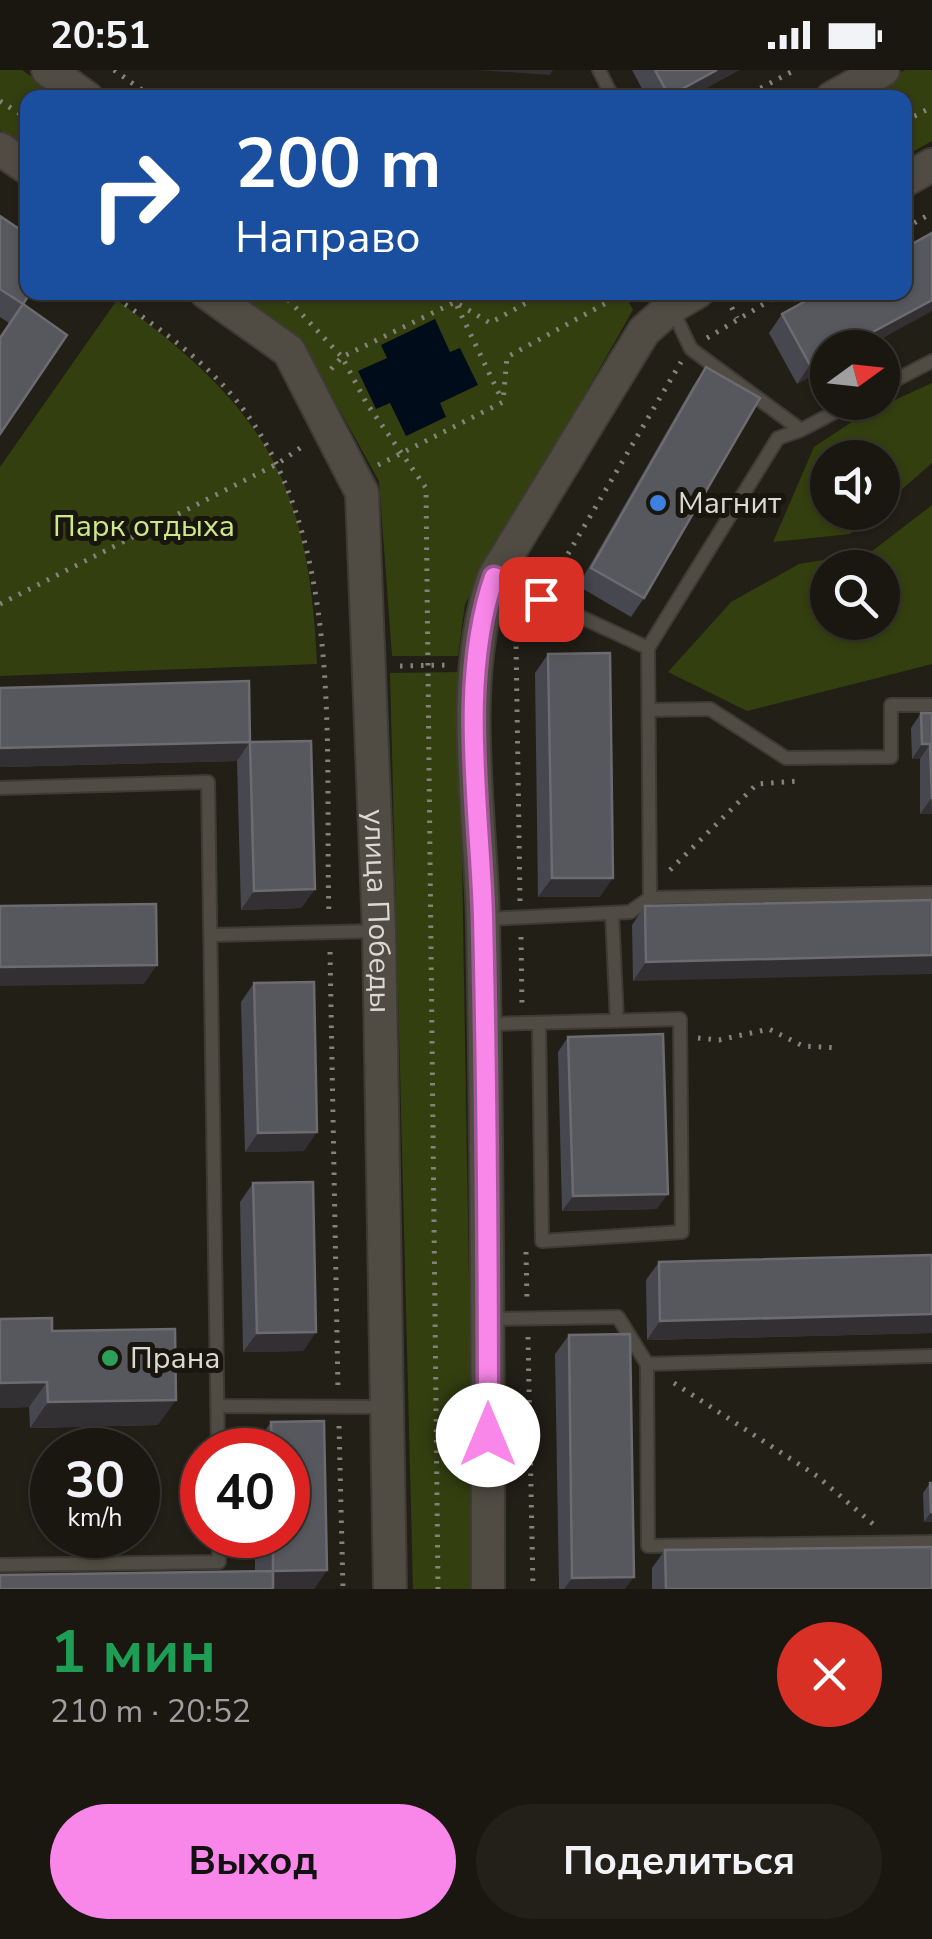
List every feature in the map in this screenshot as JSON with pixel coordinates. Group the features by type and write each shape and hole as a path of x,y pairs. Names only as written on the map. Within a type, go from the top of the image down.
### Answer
{"street":[{"path":"48,70 76,90"},
{"path":"847,90 884,70"},
{"name":"улица Победы","path":"217,300 289,351 308,381 362,492 372,667 379,931 390,1589"},
{"path":"488,1589 483,919 474,665 480,617 494,577 644,331 674,300"}],"lane":[{"path":"678,300 691,349 801,430"},
{"path":"900,378 932,361"},
{"path":"650,898 648,648 778,438 820,420"},
{"path":"494,577 648,648"},
{"path":"648,710 710,708 786,758 891,757 891,706 932,705"},
{"path":"0,788 208,782 218,1428"},
{"path":"483,919 630,912 650,898 932,893"},
{"path":"612,912 617,1021"},
{"path":"212,935 379,931"},
{"path":"484,1024 680,1020 682,1232 542,1241 539,1023"},
{"path":"488,1320 618,1317 647,1364 648,1546 932,1542"},
{"path":"647,1364 932,1356"},
{"path":"217,1406 388,1407"},
{"path":"0,1565 219,1562 219,1558"}],"path":[{"path":"114,70 141,90"},
{"path":"757,90 796,70"},
{"path":"119,300 176,340 225,389 277,464 299,516 315,584 322,672 343,1589"},
{"path":"289,300 342,357 426,488 438,1589"},
{"path":"456,302 490,324 532,300"},
{"path":"503,402 506,357 607,300"},
{"path":"728,300 738,318 770,300"},
{"path":"308,381 326,372 342,357 456,302"},
{"path":"456,302 503,402"},
{"path":"374,467 503,402"},
{"path":"0,604 277,464 304,447 295,431"},
{"path":"322,672 372,667 516,665"},
{"path":"650,898 672,867 756,784 814,779 817,758"},
{"path":"680,1036 720,1040 769,1030 803,1046 839,1048"},
{"path":"647,1364 817,1476 894,1542"}],"green space":[{"path":"0,70 22,70 51,90 20,90 20,144 0,130"},
{"path":"905,70 932,70 932,141 912,152 912,90 869,90"},
{"name":"Парк отдыха","path":"117,300 209,377 243,414 269,453 289,496 303,545 317,664 0,676 0,467"},
{"path":"236,300 628,300 633,310 465,604 458,656 392,656 379,481 307,351"},
{"path":"932,383 932,463 900,491 900,440 825,440 855,420 900,420 900,398"},
{"path":"810,456 810,530 855,530 850,534 773,542"},
{"path":"932,505 932,664 747,711 668,672 731,602 799,564 810,562 810,640 900,640 900,550 874,550"},
{"path":"459,672 474,1589 413,1589 390,673"}],"water":[{"path":"435,319 450,352 460,348 478,385 440,403 446,417 406,436 390,403 376,409 358,371 387,358 381,345"}],"building":[{"path":"655,70 717,70 680,90 666,90"},
{"path":"0,216 20,230 20,300 26,300 23,304 0,289"},
{"path":"932,233 932,300 876,330 810,330 810,365 782,314 807,300 912,300 912,244"},
{"path":"23,304 67,335 0,434 0,338"},
{"path":"706,367 760,398 644,598 591,568"},
{"path":"610,653 613,878 552,878 548,654"},
{"path":"249,681 250,742 0,748 0,688"},
{"path":"921,713 932,713 932,799 930,744 922,744"},
{"path":"311,741 315,889 254,891 250,742"},
{"path":"932,900 932,955 646,962 645,906"},
{"path":"156,904 157,965 0,967 0,906"},
{"path":"314,982 317,1132 258,1133 254,983"},
{"path":"663,1034 668,1194 573,1196 568,1037"},
{"path":"313,1182 316,1332 257,1333 253,1183"},
{"path":"932,1255 932,1314 660,1321 659,1262"},
{"path":"52,1318 52,1331 175,1329 176,1400 48,1402 47,1382 0,1383 0,1319"},
{"path":"630,1334 634,1577 572,1578 569,1335"},
{"path":"324,1421 327,1570 273,1571 273,1558 310,1558 310,1428 271,1428 271,1422"},
{"path":"932,1547 932,1589 666,1589 665,1550"},
{"path":"273,1571 273,1589 0,1589 0,1575"}],"place":[{"name":"Магнит","path":"658,503"},
{"name":"Прана","path":"110,1358"}],"route":[{"path":"488,1435 483,919 474,665 480,617 494,577 541,599"}]}
